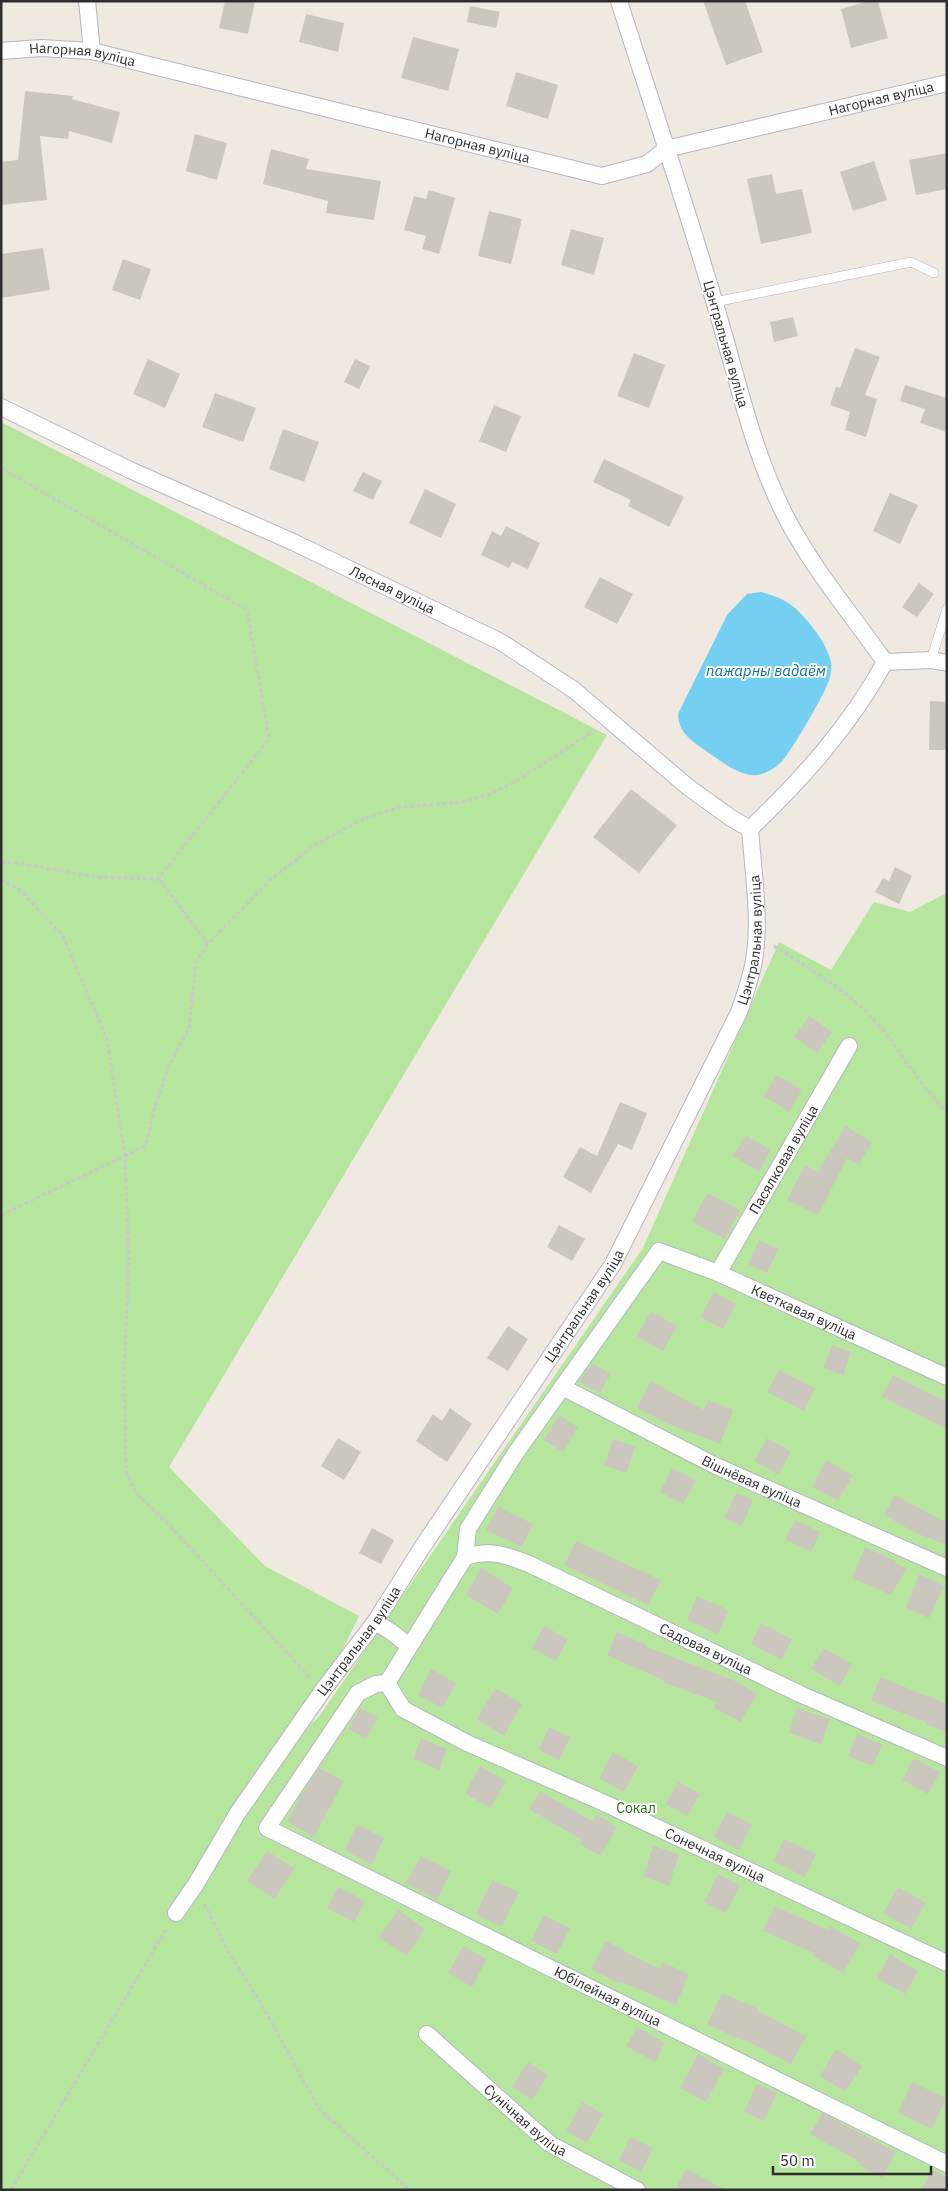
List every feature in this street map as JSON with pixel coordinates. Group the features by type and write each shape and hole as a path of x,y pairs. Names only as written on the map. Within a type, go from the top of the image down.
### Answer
{"street":[{"path":"87,1 92,51"},
{"name":"Цэнтральная вуліца","path":"619,1 715,302 754,439 769,480 784,511 813,561 885,662"},
{"name":"Нагорная вуліца","path":"1,51 41,48 92,51 602,176 647,164 666,149 947,83"},
{"name":"Лясная вуліца","path":"1,407 130,470 293,542 501,642 574,690 688,787 731,818 750,829"},
{"path":"750,829 812,767 856,709 885,662 939,661"},
{"name":"Цэнтральная вуліца","path":"176,1913 196,1884 238,1814 324,1690 375,1622 423,1546 613,1264 738,1012 748,988 757,935 750,829"},
{"name":"Пасялковая вуліца","path":"718,1273 849,1046"},
{"name":"Кветкавая вуліца","path":"562,1387 659,1251 718,1273 947,1377"},
{"path":"387,1682 408,1645 465,1557 468,1529 515,1454 562,1387"},
{"name":"Вішнёвая вуліца","path":"562,1387 716,1466 947,1568"},
{"name":"Садовая вуліца","path":"465,1557 479,1553 495,1552 529,1564 800,1694 947,1758"},
{"path":"375,1622 408,1645"},
{"name":"Юбілейная вуліца","path":"387,1682 376,1684 358,1693 267,1828 947,2164"},
{"name":"Сонечная вуліца","path":"387,1682 403,1708 467,1743 602,1802 947,1963"},
{"name":"Сунічная вуліца","path":"427,2034 550,2144 637,2190"}],"lane":[{"path":"715,302 911,262 934,273"},
{"path":"939,661 947,610"}],"path":[{"path":"1,468 247,610 268,739 158,879"},
{"path":"1,1215 125,1156 146,1144 154,1110 169,1066 189,1028 196,962 208,944 270,880 316,845 365,818 401,807 462,802 490,794 513,783 609,721"},
{"path":"1,862 17,863 96,877 158,879"},
{"path":"1,879 20,891 63,936 107,1039 125,1156 129,1262 124,1373 126,1472 136,1493 170,1526 302,1671 324,1690"},
{"path":"158,879 208,944"},
{"path":"757,935 841,989 882,1030 930,1096 947,1111"},
{"path":"196,1884 228,1951 259,2000 320,2110 410,2190"},
{"path":"11,2190 176,1913"}],"green space":[{"name":"Сокал","path":"1,422 607,735 169,1467 265,1566 359,1616 303,1730 318,1718 643,1248 779,942 831,970 874,902 910,912 947,893 947,2190 1,2190"}],"water":[{"name":"пажарны вадаём","path":"761,592 783,600 800,613 822,640 829,655 831,667 828,684 788,754 775,768 768,772 751,775 745,774 720,761 688,737 681,727 678,714 727,615 747,594"}],"building":[{"path":"225,1 255,1 248,34 219,28"},
{"path":"703,1 745,1 763,52 726,65"},
{"path":"869,1 878,1 888,38 851,48 841,9"},
{"path":"470,6 500,12 496,28 467,22"},
{"path":"306,14 344,23 338,52 299,42"},
{"path":"413,37 459,49 448,91 401,78"},
{"path":"516,72 558,85 548,119 506,106"},
{"path":"25,91 73,96 72,99 120,112 112,143 69,131 68,139 40,136 47,200 1,205 1,162 18,160"},
{"path":"195,134 227,143 217,180 186,171"},
{"path":"271,149 309,159 306,169 381,181 374,220 326,213 328,201 263,184"},
{"path":"947,153 947,189 916,195 909,160"},
{"path":"874,161 887,200 853,211 840,172"},
{"path":"772,174 776,194 802,189 812,233 761,244 747,179"},
{"path":"429,190 455,198 439,254 422,249 426,236 404,230 414,196 426,199"},
{"path":"489,211 522,219 511,264 478,256"},
{"path":"571,229 604,238 594,275 561,265"},
{"path":"43,248 50,290 1,298 1,254"},
{"path":"123,259 151,269 140,300 112,290"},
{"path":"793,317 798,336 774,342 770,322"},
{"path":"855,348 880,357 865,395 877,399 866,437 845,430 850,412 830,405 836,387 840,388"},
{"path":"634,353 665,365 649,408 617,396"},
{"path":"148,359 180,374 165,408 133,394"},
{"path":"355,359 370,366 359,389 344,382"},
{"path":"905,385 947,398 947,432 920,423 925,409 900,401"},
{"path":"215,393 256,408 243,442 202,427"},
{"path":"494,405 521,416 506,452 479,441"},
{"path":"283,429 319,442 304,482 269,469"},
{"path":"604,459 684,497 669,527 628,506 631,500 593,482"},
{"path":"363,472 382,481 373,500 353,491"},
{"path":"425,489 456,504 441,538 409,523"},
{"path":"890,493 918,505 900,544 873,531"},
{"path":"506,526 540,543 528,569 512,562 509,568 481,555 492,531 501,536"},
{"path":"600,577 633,594 617,624 584,607"},
{"path":"919,583 934,594 917,617 902,607"},
{"path":"930,701 947,702 947,750 929,750"},
{"path":"631,789 677,825 639,873 593,837"},
{"path":"895,867 912,876 899,904 875,892 883,878 889,881"},
{"path":"809,1016 832,1032 817,1053 794,1037"},
{"path":"777,1075 802,1090 789,1112 764,1096"},
{"path":"620,1102 647,1113 632,1150 618,1144 591,1193 563,1177 580,1147 597,1156"},
{"path":"845,1126 872,1142 859,1165 847,1158 818,1215 787,1200 805,1165 818,1172"},
{"path":"746,1135 771,1150 759,1172 733,1156"},
{"path":"707,1193 740,1210 725,1239 692,1222"},
{"path":"559,1225 585,1239 572,1261 547,1247"},
{"path":"759,1240 778,1249 767,1273 748,1264"},
{"path":"714,1292 736,1304 723,1329 700,1317"},
{"path":"651,1311 677,1326 663,1351 637,1336"},
{"path":"508,1326 528,1339 508,1371 487,1358"},
{"path":"832,1345 851,1352 843,1375 823,1368"},
{"path":"592,1363 611,1374 600,1393 579,1381"},
{"path":"779,1370 815,1388 804,1411 767,1392"},
{"path":"893,1375 947,1402 947,1429 882,1397"},
{"path":"651,1381 704,1410 708,1400 733,1410 720,1444 668,1424 637,1408"},
{"path":"450,1408 472,1424 447,1462 416,1441 433,1414 442,1421"},
{"path":"559,1415 578,1427 563,1452 544,1440"},
{"path":"338,1438 361,1452 344,1480 321,1466"},
{"path":"767,1438 791,1451 779,1474 754,1461"},
{"path":"613,1439 635,1447 626,1473 604,1465"},
{"path":"826,1460 853,1475 838,1501 812,1487"},
{"path":"672,1468 696,1480 683,1504 660,1492"},
{"path":"736,1493 753,1500 742,1526 724,1518"},
{"path":"895,1495 947,1523 947,1545 916,1533 884,1515"},
{"path":"498,1507 533,1524 522,1547 486,1530"},
{"path":"795,1520 820,1532 811,1552 785,1539"},
{"path":"372,1528 394,1540 381,1564 359,1553"},
{"path":"576,1541 661,1580 648,1605 564,1565"},
{"path":"865,1547 907,1568 891,1595 852,1578"},
{"path":"481,1568 513,1588 498,1614 466,1595"},
{"path":"919,1574 944,1586 929,1618 906,1608"},
{"path":"697,1596 728,1610 718,1634 687,1620"},
{"path":"761,1623 792,1639 782,1660 751,1644"},
{"path":"544,1626 568,1639 556,1661 532,1648"},
{"path":"617,1632 647,1645 646,1647 733,1680 757,1693 741,1722 714,1708 717,1702 663,1682 663,1680 607,1655"},
{"path":"823,1648 852,1664 840,1686 811,1669"},
{"path":"431,1669 456,1683 443,1708 418,1695"},
{"path":"880,1677 947,1704 947,1732 871,1701"},
{"path":"495,1688 522,1704 504,1736 477,1719"},
{"path":"360,1708 378,1717 366,1738 348,1729"},
{"path":"797,1708 830,1719 821,1744 789,1733"},
{"path":"549,1727 570,1737 559,1760 539,1750"},
{"path":"857,1734 882,1744 873,1766 848,1756"},
{"path":"421,1738 447,1749 439,1770 413,1759"},
{"path":"613,1752 638,1766 624,1792 599,1778"},
{"path":"914,1758 940,1772 928,1794 902,1780"},
{"path":"480,1766 506,1781 490,1808 465,1793"},
{"path":"319,1768 344,1781 314,1837 287,1822 300,1797"},
{"path":"679,1782 700,1794 687,1816 666,1804"},
{"path":"540,1791 592,1821 596,1814 617,1827 601,1856 579,1844 582,1840 529,1809"},
{"path":"727,1812 752,1824 739,1850 714,1837"},
{"path":"357,1825 384,1838 372,1865 345,1850"},
{"path":"784,1839 816,1854 805,1877 773,1861"},
{"path":"653,1846 679,1854 669,1886 643,1876"},
{"path":"267,1851 294,1868 275,1899 247,1881"},
{"path":"421,1856 451,1871 437,1899 406,1883"},
{"path":"718,1874 740,1885 726,1913 704,1902"},
{"path":"492,1880 519,1892 502,1927 476,1914"},
{"path":"338,1887 365,1901 354,1922 327,1908"},
{"path":"898,1887 926,1903 911,1929 883,1913"},
{"path":"774,1906 828,1930 830,1926 860,1943 843,1973 813,1956 814,1953 763,1931"},
{"path":"398,1910 425,1929 407,1956 379,1938"},
{"path":"544,1915 570,1928 557,1954 531,1941"},
{"path":"606,1941 659,1969 662,1962 689,1974 676,2005 621,1982 620,1984 591,1969"},
{"path":"463,1946 487,1959 472,1987 448,1973"},
{"path":"890,1954 918,1971 905,1994 877,1978"},
{"path":"722,1993 758,2009 758,2011 806,2036 791,2064 745,2040 707,2024"},
{"path":"637,2027 665,2043 655,2062 626,2046"},
{"path":"836,2049 862,2066 845,2092 820,2076"},
{"path":"698,2054 724,2069 706,2102 680,2088"},
{"path":"528,2062 548,2075 532,2100 512,2087"},
{"path":"912,2082 946,2098 932,2129 898,2113"},
{"path":"757,2084 777,2093 764,2121 744,2112"},
{"path":"583,2102 603,2114 587,2143 566,2131"},
{"path":"822,2113 896,2152 882,2178 859,2165 860,2162 810,2134"},
{"path":"630,2137 653,2148 641,2172 619,2160"},
{"path":"686,2169 726,2190 675,2190"},
{"path":"933,2170 947,2178 947,2190 921,2190"}]}
